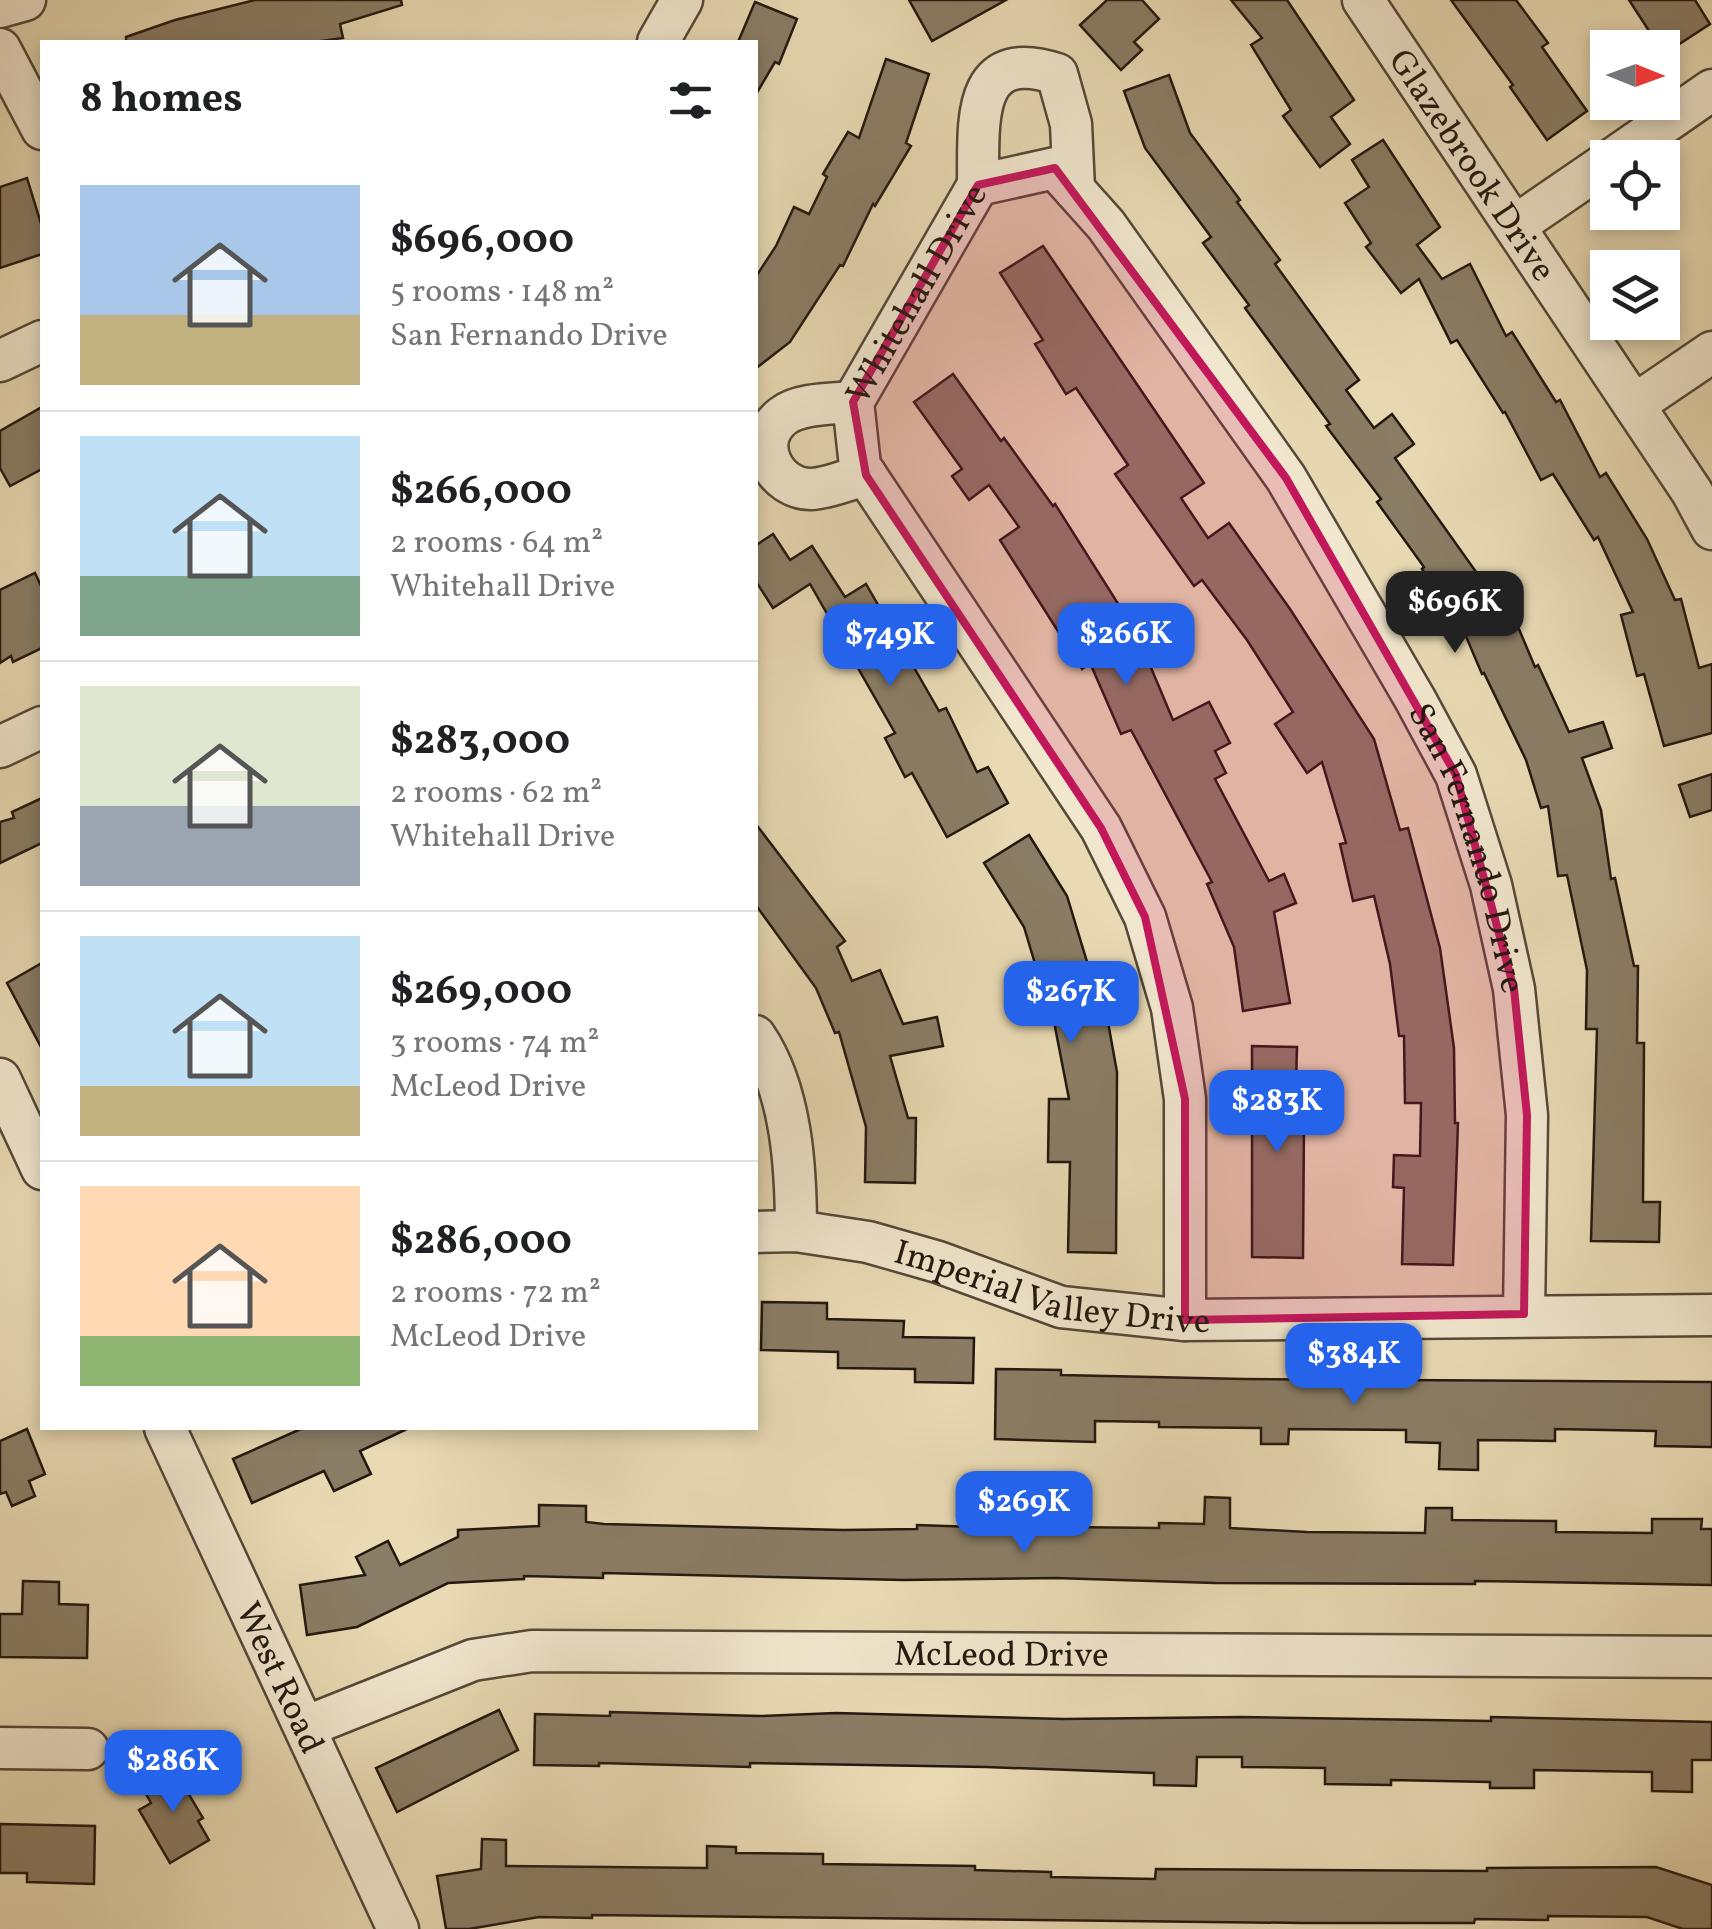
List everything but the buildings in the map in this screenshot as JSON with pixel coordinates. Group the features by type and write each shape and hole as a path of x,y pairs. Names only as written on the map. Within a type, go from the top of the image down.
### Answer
{"street":[{"path":"0,8 26,0"},
{"path":"659,40 682,0"},
{"name":"Glazebrook Drive","path":"1363,0 1516,226 1712,529"},
{"path":"0,49 40,125"},
{"path":"978,184 980,99 1006,70 1030,65 1058,74 1071,124 1074,189"},
{"path":"1640,140 1712,90"},
{"name":"Whitehall Drive","path":"1112,234 1056,168 978,184 853,402 860,466 1100,828 1145,917 1172,1008 1185,1099 1185,1320"},
{"path":"1516,226 1590,175"},
{"name":"San Fernando Drive","path":"1112,234 1286,478 1456,775 1491,885 1514,989 1526,1115 1524,1314"},
{"path":"0,361 40,342"},
{"path":"1634,405 1712,352"},
{"path":"853,402 805,408 782,416 768,436 768,458 778,476 809,489 866,475"},
{"path":"0,747 40,728"},
{"path":"758,1043 784,1105 796,1178 796,1232"},
{"path":"0,1079 40,1164"},
{"name":"Imperial Valley Drive","path":"758,1232 796,1232 886,1247 1061,1308 1185,1320 1712,1315"},
{"name":"West Road","path":"167,1430 398,1929"},
{"name":"McLeod Drive","path":"305,1727 472,1660 532,1650 1712,1657"},
{"path":"0,1748 88,1749"}],"highlighted area":[{"path":"1055,168 1286,478 1456,775 1514,989 1527,1115 1524,1314 1185,1320 1185,1099 1145,917 1101,828 866,475 853,402 978,185"}]}
